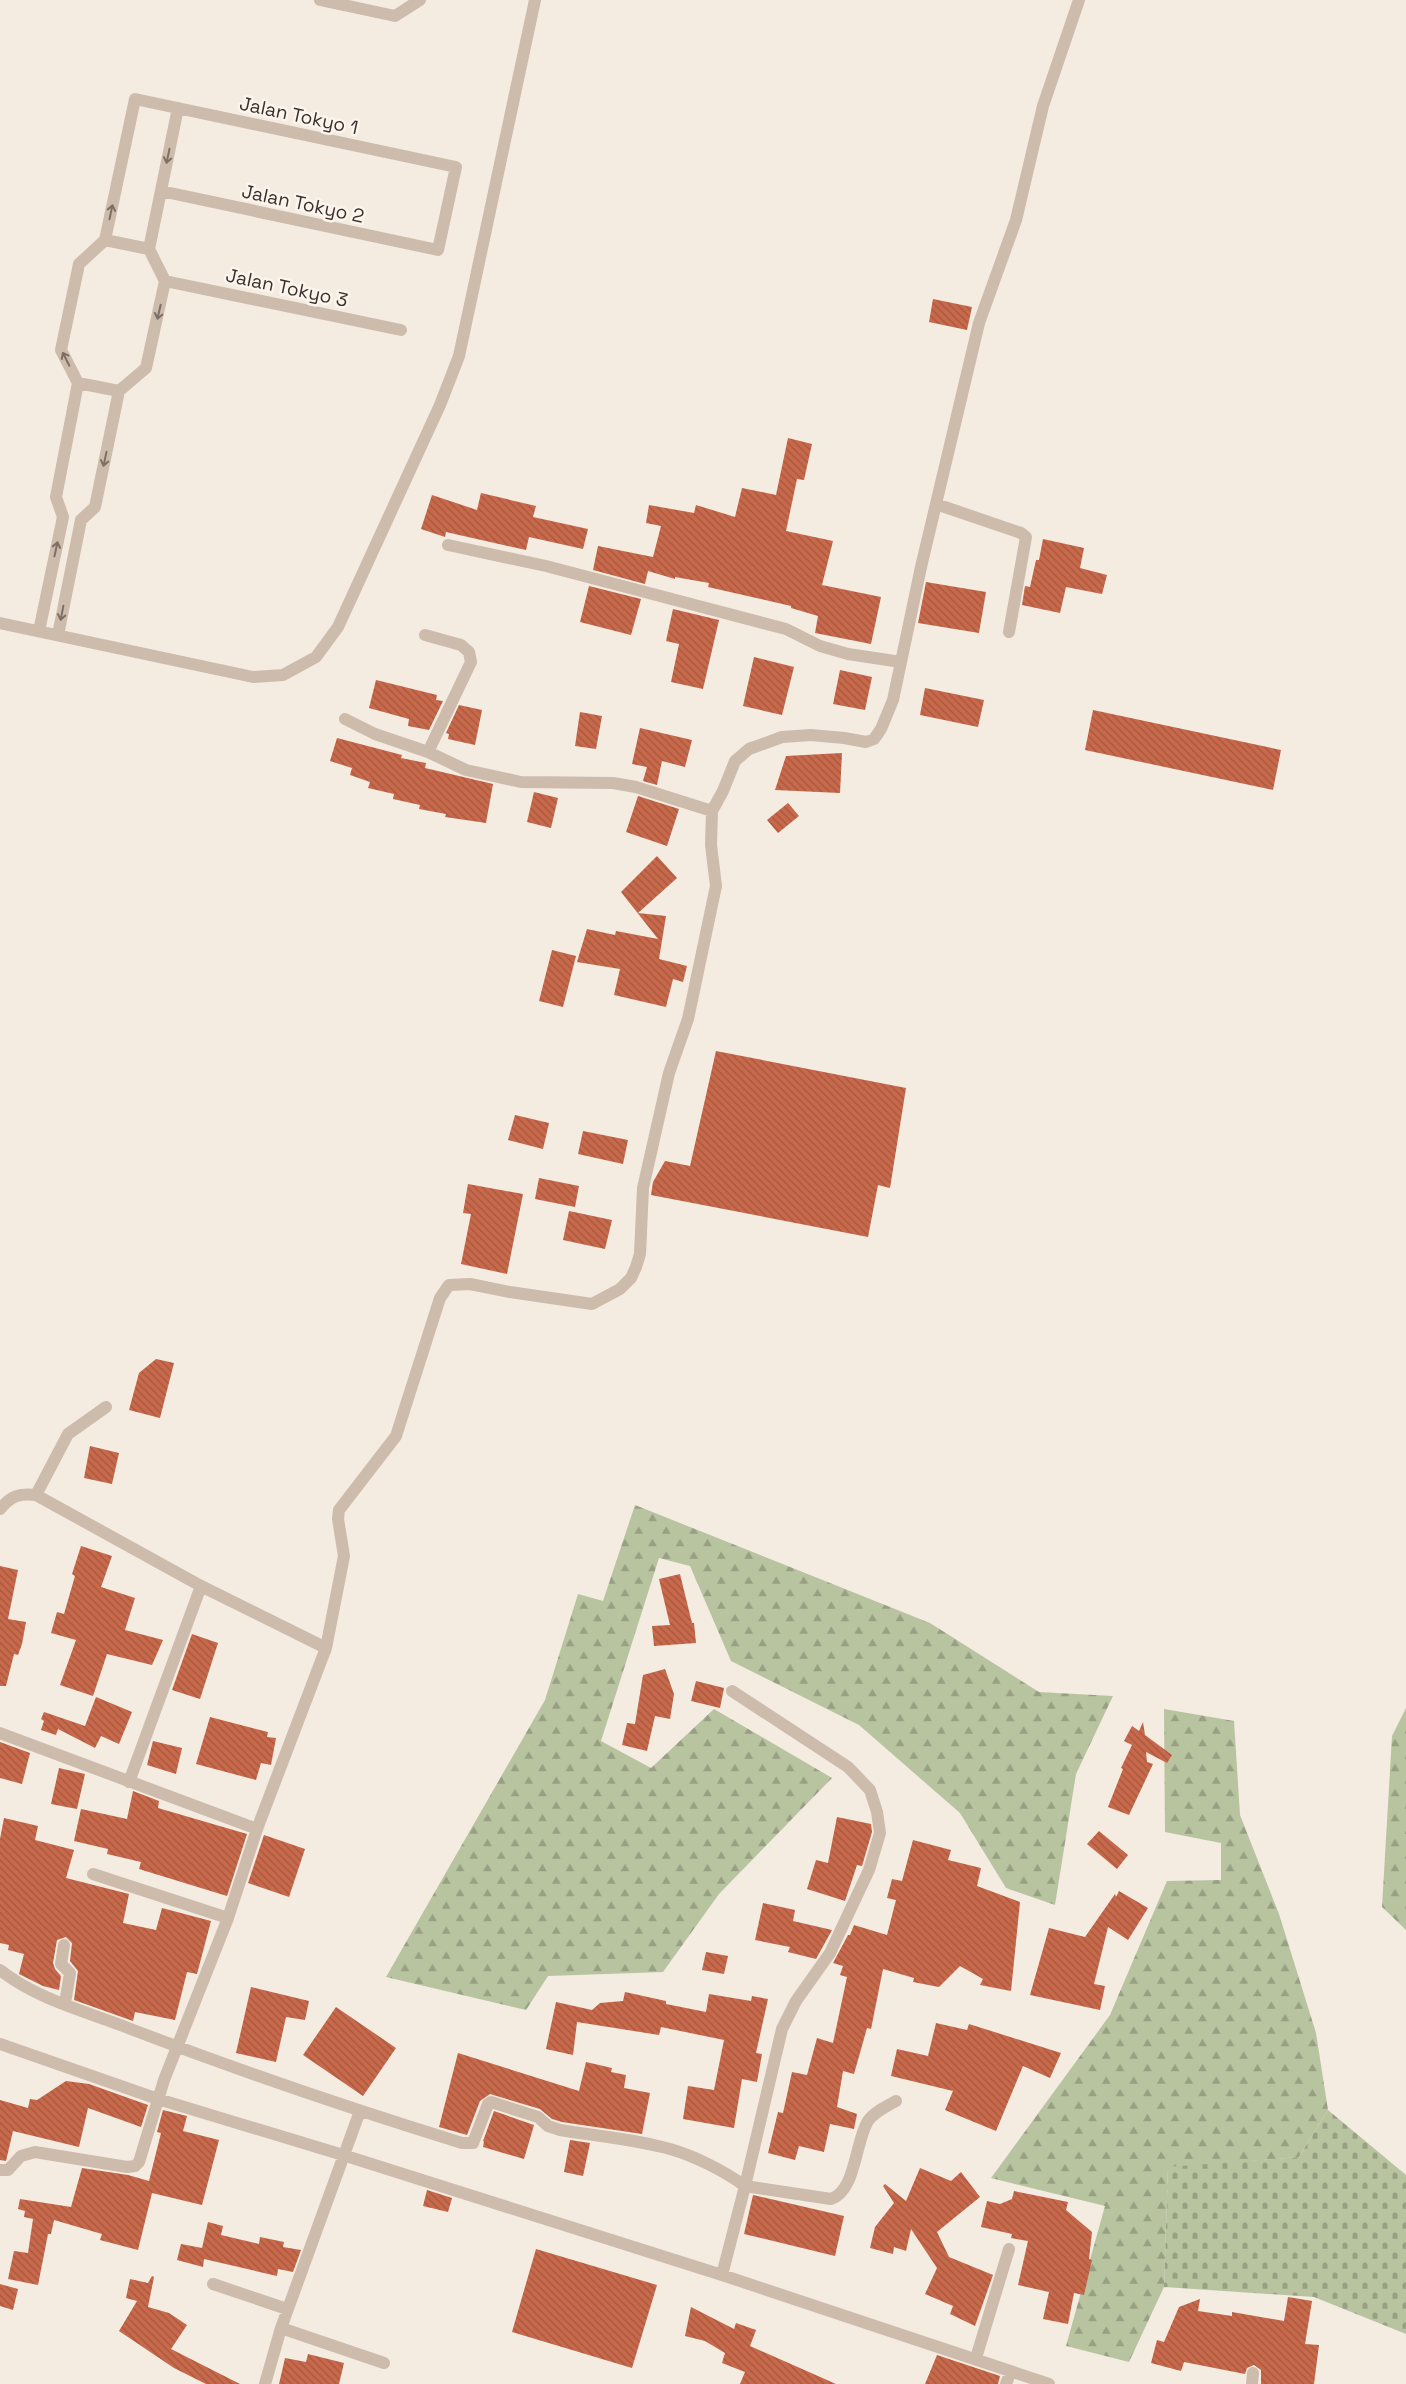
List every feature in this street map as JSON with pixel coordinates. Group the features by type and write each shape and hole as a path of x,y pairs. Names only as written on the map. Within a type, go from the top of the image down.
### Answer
{"street":[{"path":"320,0 395,16 420,0"},
{"path":"0,623 253,678 283,675 316,657 338,627 440,405 459,356 535,0"},
{"path":"0,2170 8,2170 21,2156 35,2152 127,2168 135,2166 139,2162 164,2080 228,1918 258,1829 326,1648 344,1556 338,1519 339,1510 396,1436 440,1298 449,1285 470,1284 592,1304 620,1289 631,1278 640,1254 644,1188 669,1073 688,1019 716,886 711,845 712,811 723,791 734,761 749,749 782,737 811,735 866,742 874,740 881,729 893,700 936,504 979,324 1016,220 1043,106 1079,0"},
{"name":"Jalan Tokyo 1","path":"105,240 135,99 456,167 438,250"},
{"path":"58,635 81,520 95,507 119,391 146,368 165,281 149,249 178,108"},
{"name":"Jalan Tokyo 2","path":"161,191 438,250"},
{"path":"39,632 63,517 56,497 78,383 61,350 79,264 105,240 149,249"},
{"name":"Jalan Tokyo 3","path":"165,281 401,330"},
{"path":"78,383 119,391"},
{"path":"936,504 1021,533 1026,537 1009,632"},
{"path":"63,517 81,520"},
{"path":"448,545 546,566 777,626 820,646 848,654 901,662"},
{"path":"425,635 461,645 470,652 471,662 428,752"},
{"path":"345,719 375,734 428,752 466,770 521,782 613,783 636,787 712,811"},
{"path":"36,1495 68,1434 106,1407"},
{"path":"0,1508 10,1498 22,1494 36,1495 201,1586 326,1648"},
{"path":"129,1782 201,1586"},
{"path":"722,2275 746,2186 787,2014 830,1953 870,1870 880,1833 877,1812 870,1790 848,1767 732,1691"},
{"path":"0,1734 258,1829"},
{"path":"93,1874 228,1918"},
{"path":"64,1946 61,1964 70,1973 65,2003"},
{"path":"0,1970 26,1989 65,2003 176,2050 360,2111 468,2144 473,2143 477,2137 488,2104 491,2102 538,2117 548,2126 560,2130 668,2148 727,2173 746,2186 832,2199 840,2196 846,2188 862,2133 869,2119 896,2101"},
{"path":"0,2044 158,2100 343,2155 722,2275 976,2358 1049,2384"},
{"path":"264,2384 287,2309 360,2111"},
{"path":"976,2358 1009,2249"},
{"path":"213,2284 287,2309"},
{"path":"281,2328 384,2363"},
{"path":"1006,2384 1011,2371"}],"green space":[{"path":"635,1505 930,1623 1039,1692 1113,1696 1076,1774 1055,1905 1006,1888 960,1813 859,1725 731,1661 690,1566 659,1558 601,1741 651,1768 714,1709 832,1778 719,1894 663,1972 548,1976 526,2010 386,1977 545,1700 578,1594 603,1601"},
{"path":"1406,1708 1406,1930 1382,1907 1392,1736"},
{"path":"1164,1709 1234,1721 1240,1815 1279,1914 1316,2033 1328,2110 1299,2157 1168,2168 1164,2287 1129,2362 1066,2346 1105,2206 991,2178 1110,2015 1167,1881 1221,1880 1221,1843 1165,1832"},
{"path":"1328,2110 1406,2175 1406,2334 1314,2297 1164,2287 1168,2167 1299,2157"}],"building":[{"path":"933,299 972,307 967,330 929,322"},
{"path":"788,438 812,444 804,480 797,479 786,531 833,541 822,585 881,597 871,644 815,633 818,616 791,608 791,606 708,587 709,583 675,577 675,579 648,571 645,584 593,570 598,546 653,557 661,526 646,523 649,505 694,513 696,505 735,517 742,488 776,495"},
{"path":"481,493 536,506 533,517 588,529 583,549 529,537 526,550 446,532 445,537 421,529 432,495 477,510"},
{"path":"1043,539 1084,548 1080,568 1107,575 1102,594 1066,587 1060,613 1022,605 1025,586 1030,587 1036,560 1039,560"},
{"path":"926,582 986,592 979,633 918,623"},
{"path":"589,586 641,599 631,635 580,622"},
{"path":"673,609 719,620 703,689 671,682 679,644 666,641"},
{"path":"754,657 794,667 782,715 743,706"},
{"path":"840,670 872,677 865,710 833,704"},
{"path":"376,680 437,695 436,700 443,701 429,730 408,726 409,719 369,708"},
{"path":"925,688 984,700 978,727 920,715"},
{"path":"459,705 482,710 475,745 448,739 449,734 446,733"},
{"path":"1093,710 1281,750 1273,790 1085,750"},
{"path":"580,712 602,716 596,749 575,746"},
{"path":"640,728 692,740 685,767 662,761 657,785 643,781 647,767 632,764"},
{"path":"337,738 402,755 401,758 426,763 425,768 493,784 486,823 445,817 446,814 419,809 420,805 393,799 394,794 368,788 370,782 350,775 352,768 330,761"},
{"path":"842,753 840,793 775,790 786,756"},
{"path":"534,792 558,798 551,828 527,822"},
{"path":"638,796 679,809 667,846 626,832"},
{"path":"788,803 799,816 778,833 767,820"},
{"path":"657,856 677,878 638,913 666,916 659,959 687,966 683,982 673,979 666,1007 614,995 620,969 577,962 587,929 615,935 616,931 658,939 621,892"},
{"path":"552,950 576,956 563,1007 539,1001"},
{"path":"716,1051 906,1088 890,1188 878,1185 868,1237 651,1195 653,1182 665,1161 690,1166"},
{"path":"515,1115 549,1123 543,1149 508,1140"},
{"path":"583,1131 628,1140 623,1164 578,1154"},
{"path":"539,1178 579,1186 575,1207 535,1199"},
{"path":"468,1184 523,1194 507,1274 461,1264 471,1214 463,1213"},
{"path":"569,1211 612,1220 605,1249 563,1240"},
{"path":"156,1359 174,1363 160,1418 129,1410 139,1373"},
{"path":"90,1446 119,1453 112,1484 84,1478"},
{"path":"81,1546 112,1556 101,1587 135,1598 125,1630 163,1640 152,1665 107,1654 93,1696 60,1685 76,1640 51,1633 57,1612 64,1614 75,1576 72,1574"},
{"path":"0,1566 18,1570 8,1619 26,1622 22,1644 18,1655 14,1654 6,1686 0,1686"},
{"path":"680,1574 692,1623 694,1623 696,1643 654,1646 652,1626 670,1625 659,1579"},
{"path":"192,1634 218,1643 200,1699 172,1690"},
{"path":"665,1669 674,1694 670,1719 655,1716 647,1751 622,1745 627,1723 635,1724 643,1675"},
{"path":"696,1681 724,1688 720,1708 691,1701"},
{"path":"96,1697 132,1712 119,1744 101,1736 95,1748 58,1729 56,1735 41,1730 44,1721 41,1719 44,1712 85,1726"},
{"path":"210,1717 268,1732 267,1737 276,1738 271,1765 261,1763 256,1780 196,1764"},
{"path":"1143,1722 1145,1735 1172,1755 1167,1763 1146,1752 1147,1762 1153,1764 1129,1815 1108,1807 1123,1769 1121,1768 1132,1745 1124,1741 1132,1726 1139,1731"},
{"path":"153,1741 182,1748 176,1774 147,1765"},
{"path":"0,1742 30,1753 22,1784 0,1778"},
{"path":"59,1768 85,1774 77,1809 51,1804"},
{"path":"133,1791 159,1801 158,1808 247,1834 227,1896 139,1869 141,1862 107,1854 108,1849 74,1841 81,1809 127,1819"},
{"path":"837,1817 871,1824 872,1832 862,1866 857,1865 845,1901 807,1889 816,1860 828,1863"},
{"path":"4,1818 38,1826 35,1840 74,1850 66,1878 129,1894 123,1923 156,1930 162,1908 211,1921 197,1974 187,1972 175,2020 135,2012 133,2021 74,2000 78,1971 70,1961 72,1943 66,1937 57,1940 53,1963 61,1976 59,1990 43,1986 19,1974 24,1954 8,1950 9,1945 0,1943 0,1839"},
{"path":"1099,1831 1128,1855 1117,1869 1087,1844"},
{"path":"264,1835 305,1849 289,1897 248,1883"},
{"path":"913,1840 951,1850 948,1860 981,1868 977,1886 1020,1902 1011,1991 980,1985 983,1979 960,1966 939,1987 913,1982 914,1978 883,1969 871,2029 867,2028 854,2074 843,2071 837,2107 857,2114 854,2129 830,2124 824,2152 799,2146 795,2160 768,2153 778,2112 783,2113 792,2072 807,2075 817,2038 833,2043 847,1977 840,1975 843,1966 833,1963 854,1925 887,1935 896,1900 887,1898 892,1879 902,1881"},
{"path":"1119,1891 1148,1908 1128,1940 1108,1927 1094,1984 1105,1986 1100,2010 1030,1995 1049,1928 1085,1937"},
{"path":"763,1903 795,1910 793,1921 832,1930 816,1959 788,1952 790,1947 755,1940"},
{"path":"706,1952 728,1956 724,1974 702,1970"},
{"path":"251,1987 309,2001 305,2020 286,2017 276,2062 236,2053"},
{"path":"625,1992 666,2001 666,2004 706,2012 709,1994 751,2001 752,1996 768,1999 756,2053 762,2054 757,2082 742,2079 734,2128 683,2119 688,2086 714,2090 724,2040 661,2027 659,2035 577,2022 573,2055 546,2049 556,2002 592,2010 600,2003 623,2001"},
{"path":"336,2007 396,2048 363,2096 303,2055"},
{"path":"936,2023 967,2030 969,2024 1061,2053 1050,2078 1023,2066 996,2131 945,2110 953,2091 891,2076 897,2049 928,2056"},
{"path":"458,2053 579,2091 586,2062 612,2068 611,2072 626,2075 624,2088 650,2093 642,2134 562,2122 552,2119 540,2109 490,2094 480,2101 467,2135 439,2127"},
{"path":"66,2081 89,2084 148,2105 141,2127 88,2108 79,2147 13,2131 6,2161 0,2160 0,2100 28,2108 30,2099 37,2100"},
{"path":"163,2110 187,2116 183,2131 219,2140 202,2205 152,2193 138,2250 100,2240 102,2234 54,2220 51,2234 48,2234 38,2285 8,2279 14,2251 28,2253 33,2219 24,2217 25,2211 18,2209 20,2199 71,2207 82,2168 128,2175 149,2181 161,2133 157,2132"},
{"path":"494,2111 534,2125 524,2159 483,2147 483,2141"},
{"path":"570,2140 590,2143 583,2176 564,2172"},
{"path":"920,2168 951,2181 961,2172 980,2197 937,2232 949,2257 993,2275 975,2326 950,2314 953,2306 925,2294 937,2268 911,2229 906,2251 894,2247 893,2254 870,2248 875,2227 894,2203 883,2186 885,2184 906,2201"},
{"path":"427,2190 452,2198 448,2212 423,2206"},
{"path":"1014,2191 1068,2202 1066,2210 1092,2232 1089,2259 1092,2260 1084,2295 1074,2293 1068,2324 1043,2319 1049,2292 1018,2285 1028,2241 1011,2238 1012,2234 981,2227 987,2201 1000,2204 1012,2199"},
{"path":"753,2195 844,2216 835,2256 744,2234"},
{"path":"208,2222 223,2226 221,2235 259,2244 260,2237 284,2242 283,2247 301,2250 293,2272 278,2269 277,2276 204,2259 203,2267 177,2260 181,2244 202,2248"},
{"path":"536,2249 657,2285 632,2368 512,2332"},
{"path":"152,2276 154,2277 148,2307 169,2313 187,2325 171,2349 240,2384 206,2384 174,2368 119,2331 137,2301 126,2298 130,2279 148,2283"},
{"path":"0,2284 18,2289 13,2310 0,2306"},
{"path":"1288,2297 1312,2301 1305,2344 1319,2345 1314,2384 1261,2384 1261,2370 1254,2365 1247,2368 1245,2374 1184,2362 1181,2371 1151,2363 1157,2340 1164,2342 1179,2307 1200,2299 1198,2311 1232,2316 1232,2312 1284,2321"},
{"path":"691,2307 734,2329 736,2323 756,2330 750,2346 836,2384 740,2384 745,2372 722,2363 725,2353 705,2341 685,2336"},
{"path":"308,2354 344,2363 339,2384 279,2384 285,2358 306,2362"},
{"path":"937,2355 1000,2376 998,2384 925,2384"}]}
